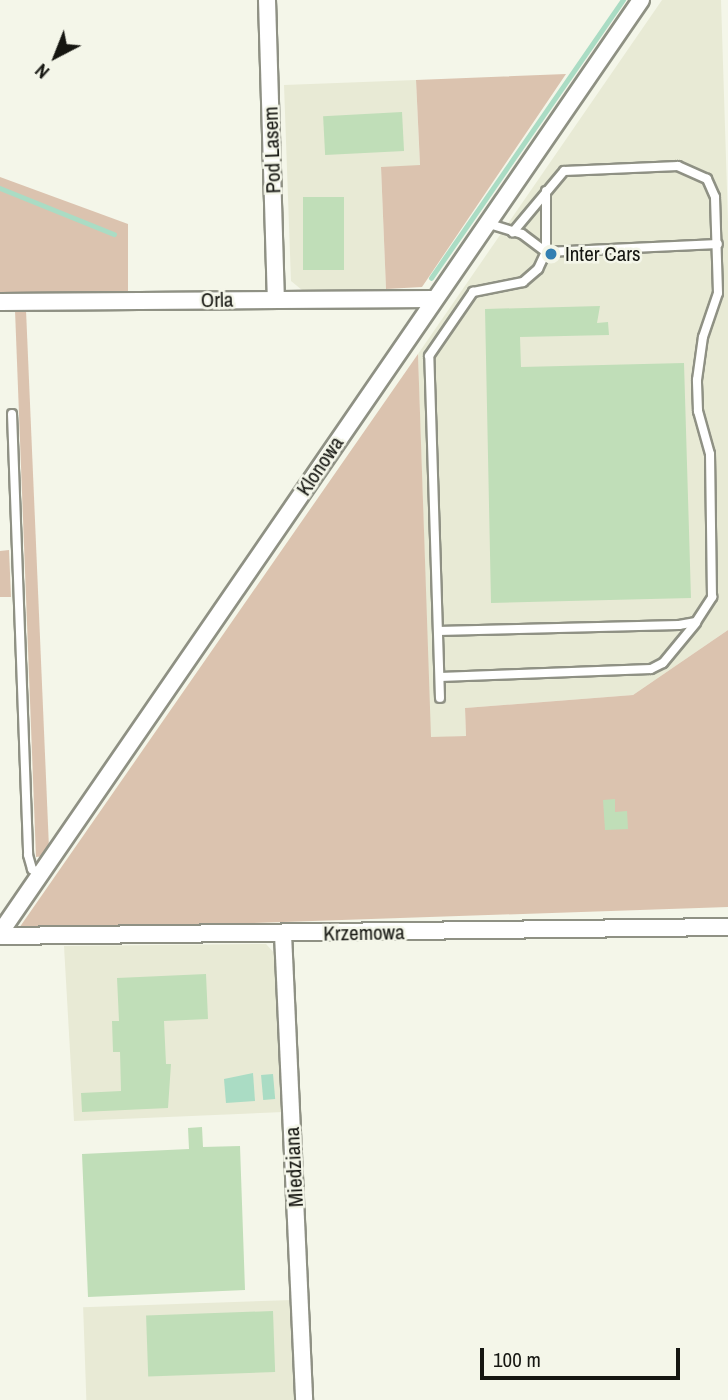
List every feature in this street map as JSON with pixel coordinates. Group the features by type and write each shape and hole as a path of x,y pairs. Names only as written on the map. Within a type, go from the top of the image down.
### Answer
{"street":[{"name":"Pod Lasem","path":"267,0 276,299"},
{"name":"Klonowa","path":"0,934 433,299 641,0"},
{"name":"Orla","path":"0,302 433,299"},
{"name":"Krzemowa","path":"0,934 284,934 728,928"},
{"name":"Miedziana","path":"284,934 304,1400"}],"lane":[{"path":"440,677 651,669 663,663 712,597 710,454 698,411 696,380 703,337 718,293 715,197 707,179 692,170 579,168 564,171 513,232"},
{"path":"440,698 429,356 473,292 523,282 538,269 546,252 546,191"},
{"path":"486,223 513,232 546,252 718,244"},
{"path":"12,414 28,855 32,869 40,875"},
{"path":"438,631 696,622"}],"shaded area":[{"path":"662,0 721,0 728,222 728,630 633,695 465,708 466,736 430,738 418,354"},
{"path":"566,74 422,287 386,289 381,167 420,165 416,80"},
{"path":"416,80 420,166 381,168 386,289 302,290 291,281 284,85"},
{"path":"0,177 128,224 128,292 0,295"},
{"path":"15,310 26,310 49,848 45,856 36,857"},
{"path":"418,354 431,737 466,736 465,708 633,695 728,630 728,907 17,931"},
{"path":"9,550 11,597 0,597 0,551"},
{"path":"266,944 277,956 284,1112 74,1121 64,946"},
{"path":"253,1073 255,1101 226,1103 224,1079"},
{"path":"273,1074 275,1099 263,1100 261,1075"},
{"path":"293,1300 296,1400 86,1400 83,1307"}],"building":[{"path":"402,112 404,151 325,155 323,116"},
{"path":"303,197 344,197 344,270 303,270"},
{"path":"600,306 597,323 608,322 609,335 520,337 521,367 684,363 691,598 491,603 485,309"},
{"path":"615,799 615,812 627,811 628,829 605,830 603,800"},
{"path":"206,974 208,1019 164,1021 166,1064 171,1064 168,1108 82,1112 81,1093 121,1091 120,1052 113,1052 112,1021 119,1021 117,978"},
{"path":"202,1127 203,1147 240,1146 245,1290 88,1297 82,1154 189,1149 188,1128"},
{"path":"273,1311 275,1372 148,1376 146,1315"}],"waterway":[{"path":"431,278 623,0"},
{"path":"0,188 114,234"}],"place":[{"name":"Inter Cars","path":"551,254"}]}
